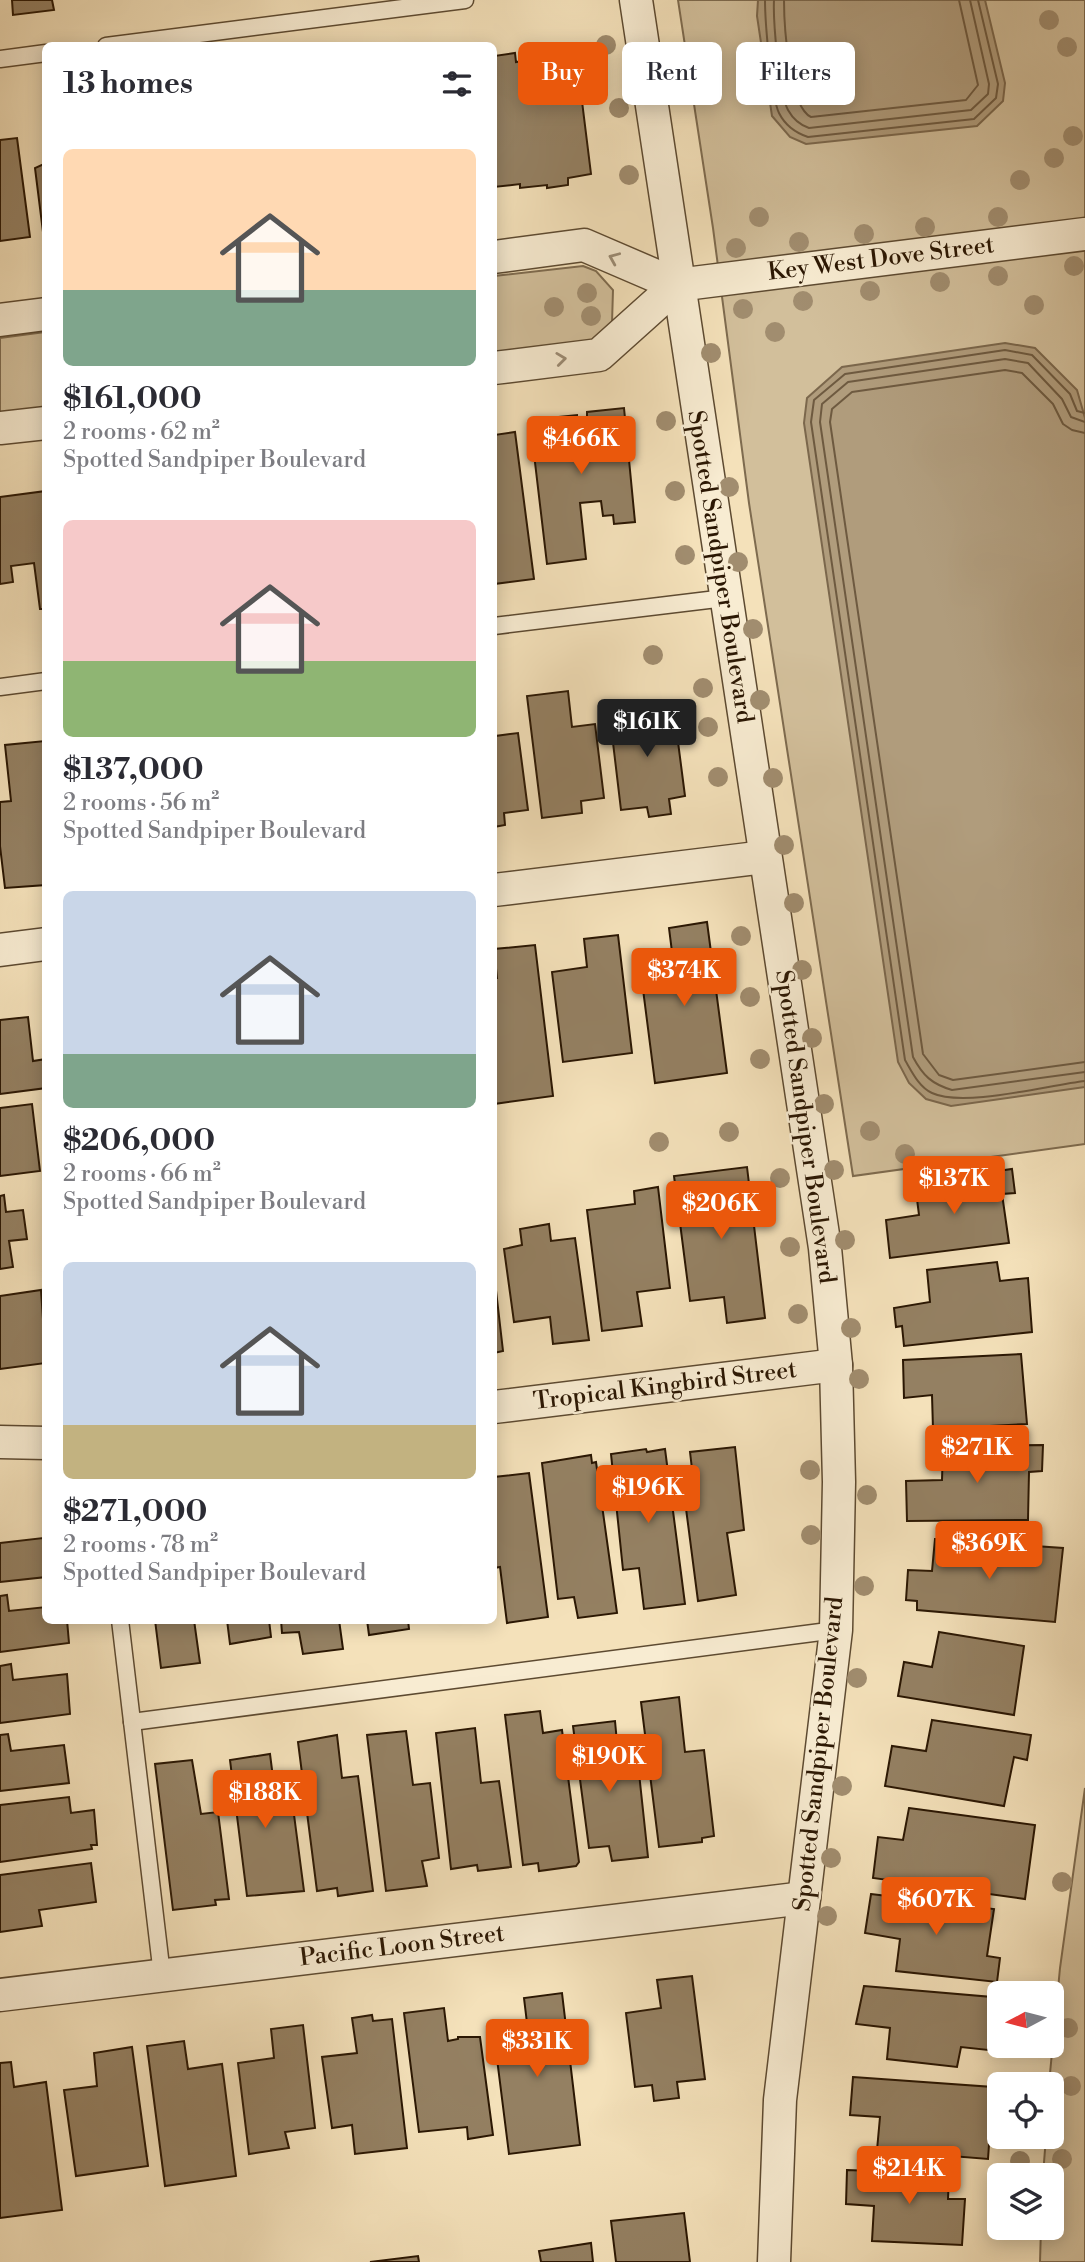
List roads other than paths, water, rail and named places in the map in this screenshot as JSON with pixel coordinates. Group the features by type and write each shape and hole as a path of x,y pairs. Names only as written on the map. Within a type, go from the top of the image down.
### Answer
{"street":[{"name":"Spotted Sandpiper Boulevard","path":"636,0 677,285 825,1248 836,1365 839,1482 836,1630 779,2100 775,2262"},
{"name":"Key West Dove Street","path":"677,285 1085,234"},
{"path":"497,257 584,245 677,285 599,355 497,368"},
{"path":"0,320 42,315"},
{"path":"0,428 42,423"},
{"path":"497,890 765,857"},
{"path":"0,950 42,945"},
{"name":"Tropical Kingbird Street","path":"497,1407 836,1365"},
{"path":"0,1442 42,1443"},
{"name":"Pacific Loon Street","path":"0,1994 804,1898"}],"lane":[{"path":"137,42 465,0"},
{"path":"0,59 42,54"},
{"path":"497,626 725,598"},
{"path":"0,687 42,682"},
{"path":"120,1624 162,1975"},
{"path":"132,1722 836,1630"}],"water":[{"path":"758,0 985,0 1005,83 1003,101 977,126 806,144 790,137 772,116 770,105 855,105 855,42 761,42"},
{"path":"1005,343 1035,348 1077,390 1085,418 1085,1087 951,1106 926,1099 909,1083 898,1062 804,423 807,398 842,367"}]}
